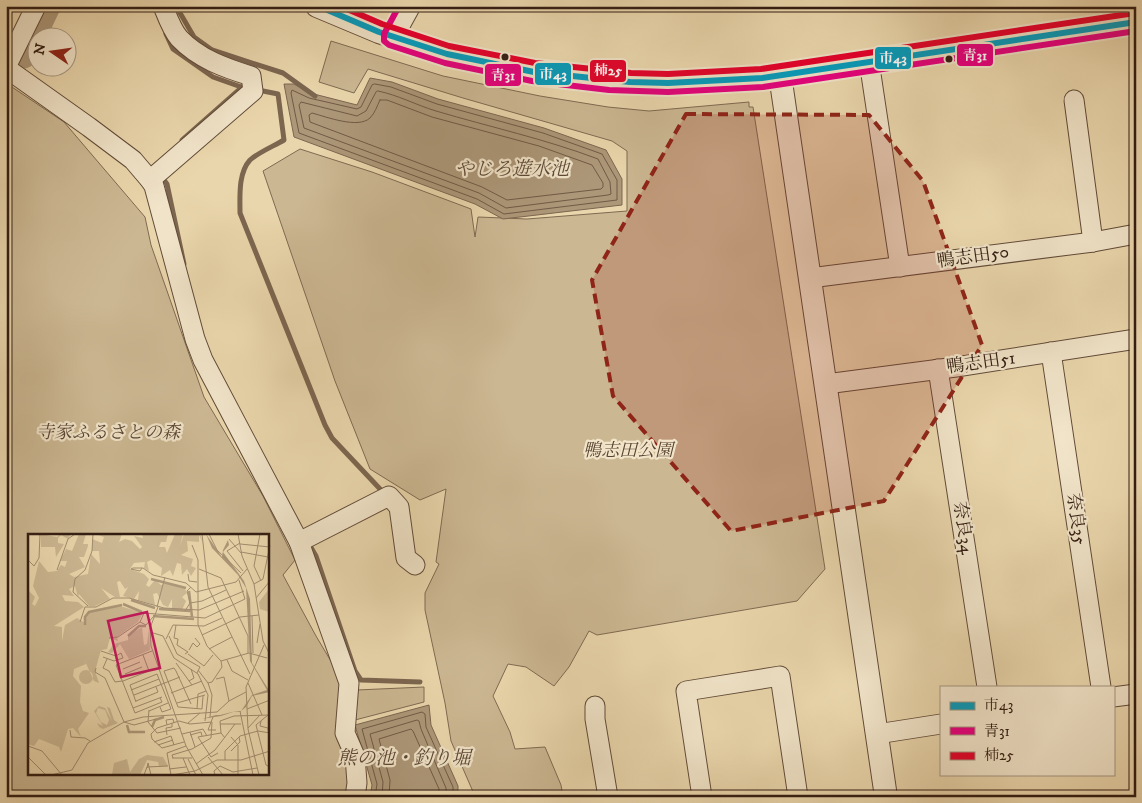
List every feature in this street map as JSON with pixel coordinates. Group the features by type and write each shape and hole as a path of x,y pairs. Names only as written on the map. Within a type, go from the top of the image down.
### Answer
{"street":[{"path":"36,6 6,68 133,160 154,186 195,339 203,360 300,542 349,683 345,733 355,756 358,783 355,797"},
{"path":"150,180 253,92 251,76 223,68 207,60 178,37 163,6"},
{"path":"317,6 392,37 447,54 534,72 610,81 668,82 762,78 1136,22"},
{"path":"392,37 409,6"},
{"path":"869,61 900,267"},
{"path":"780,75 886,797"},
{"path":"1074,100 1094,242"},
{"name":"鴨志田50","path":"810,278 1094,242 1136,234"},
{"name":"鴨志田51","path":"826,384 1136,339"},
{"name":"奈良35","path":"1052,352 1101,686"},
{"name":"奈良34","path":"938,369 987,686"},
{"path":"300,542 389,496 399,507 406,558 415,564"},
{"path":"702,797 686,692 780,676 798,797"},
{"path":"1114,697 1136,694"},
{"path":"595,706 595,719 608,797"},
{"path":"877,734 940,724"}],"highlighted area":[{"path":"686,114 869,115 923,181 982,345 884,501 731,531 613,396 592,280"}],"green space":[{"name":"鴨志田公園","path":"331,41 443,76 540,96 608,107 649,111 749,102 749,107 753,107 825,569 797,601 597,635 589,631 569,667 554,686 526,667 508,664 493,696 510,732 515,749 545,747 561,785 563,797 476,797 474,794 451,741 445,703 425,610 425,593 439,564 436,562 446,489 420,500 370,469 335,381 263,171 300,149 372,172 471,209 475,237 478,217 527,219 627,211 627,151 612,141 368,69 354,93 319,82"},
{"name":"寺家ふるさとの森","path":"6,83 64,122 145,217 151,245 204,397 263,496 295,560 283,575 341,678 360,797 6,797"},
{"path":"424,687 424,702 355,720 357,690"}],"water":[{"name":"やじろ遊水池","path":"370,78 392,82 438,99 544,128 606,150 622,179 622,205 503,219 475,204 294,137 284,84 294,84 310,93 357,105"},
{"name":"熊の池・釣り堀","path":"429,705 431,725 458,786 458,797 370,797 372,785 355,725"}],"waterway":[{"path":"23,54 46,6"},
{"path":"176,6 194,37 212,50 283,73 315,96"},
{"path":"166,34 173,49 213,77 244,88"},
{"path":"182,140 242,87"},
{"path":"258,90 278,94 284,140 258,154 246,165 240,185 240,213 325,425 332,438 381,490"},
{"path":"161,176 167,184 184,264"},
{"path":"309,544 316,556 355,671 361,680 420,682"}],"transit line":[{"name":"市43","path":"318,6 379,32 447,54 534,72 630,82 668,83 762,78 1136,22"},
{"name":"柿25","path":"340,6 382,24 449,46 535,63 631,73 668,74 761,69 1135,13"},
{"name":"青31","path":"399,6 384,34 384,41 389,45 445,63 532,81 609,90 668,92 763,87 1136,31"}]}
